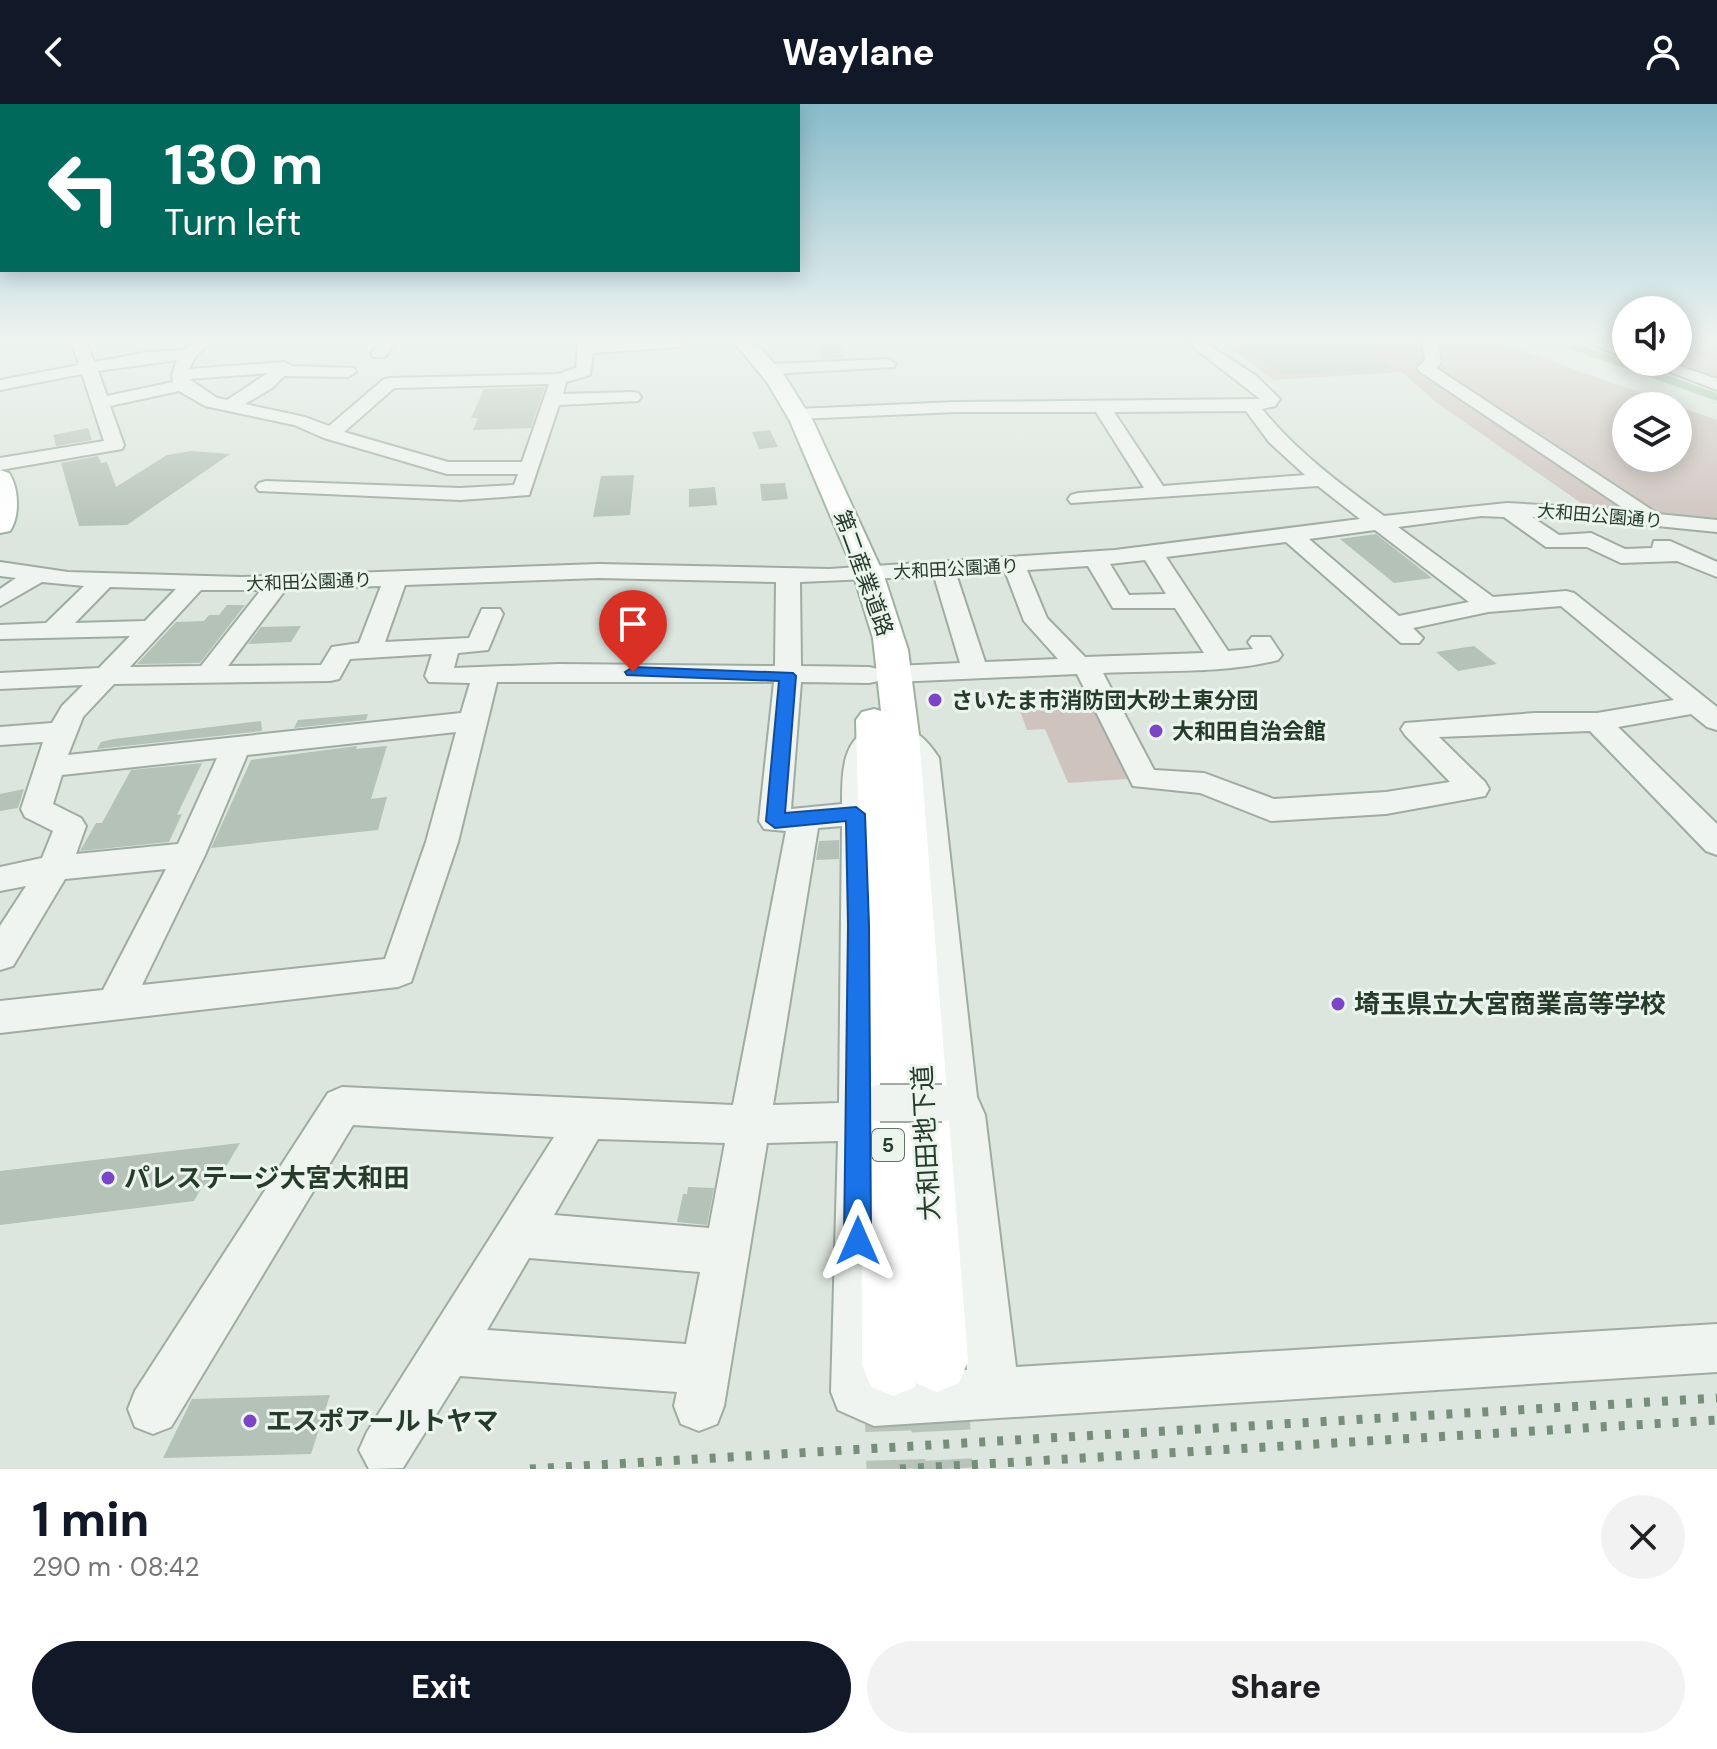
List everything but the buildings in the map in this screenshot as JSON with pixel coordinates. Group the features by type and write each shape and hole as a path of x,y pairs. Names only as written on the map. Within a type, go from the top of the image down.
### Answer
{"main road":[{"name":"第二産業道路","path":"776,406 858,574"},
{"name":"第二産業道路","path":"793,406 858,574 860,619 882,675 889,736 898,925"},
{"path":"0,525 1,489"},
{"name":"大和田地下道","path":"898,925 915,1363"}],"street":[{"path":"0,464 115,445 99,406"},
{"path":"229,406 299,421 331,434 447,468 528,468"},
{"path":"331,434 364,406"},
{"path":"266,487 460,494 522,491 549,406"},
{"path":"798,414 956,407 1251,406 1276,438 1322,480 1488,605"},
{"path":"1482,406 1655,520"},
{"path":"1102,407 1157,492"},
{"path":"1078,499 1322,480"},
{"name":"大和田公園通り","path":"0,569 103,581 278,584 598,571 858,574 1096,559 1377,522 1507,509 1604,514 1717,526"},
{"path":"1507,509 1554,542"},
{"path":"1604,514 1624,528 1717,570"},
{"path":"1290,534 1403,631 1488,605 1566,598 1707,712"},
{"path":"1524,543 1591,540 1621,556 1680,554"},
{"path":"1152,553 1221,660"},
{"path":"1096,559 1122,603 1183,600"},
{"path":"1014,565 1036,621 1082,665 1144,779 1204,783 1271,810 1386,803 1474,789 1415,729 1597,722 1707,712"},
{"path":"943,569 975,671"},
{"path":"0,599 37,575"},
{"path":"788,575 788,676 775,821 856,814"},
{"path":"369,650 395,580"},
{"path":"52,631 103,581"},
{"path":"0,956 55,868 70,826 36,809 61,731 72,712 195,583"},
{"path":"209,673 278,584"},
{"path":"0,681 107,675 209,673 290,676 330,673 341,652 479,645 491,614"},
{"path":"0,632 152,628"},
{"path":"447,646 438,676 633,672 788,676 975,671 1269,655 1261,642"},
{"path":"0,1017 398,972 442,842 485,675"},
{"path":"48,767 473,721"},
{"path":"1597,722 1717,843"},
{"path":"0,736 61,731"},
{"path":"949,1103 924,758 889,736 857,760 866,1109 856,1392 874,1401 1717,1348"},
{"path":"115,1002 189,855 236,747"},
{"path":"448,1351 702,1388 804,819"},
{"path":"0,879 55,868 189,855"},
{"path":"153,1409 342,1106 587,1120 748,1125 866,1109 949,1103 965,1115 994,1393"},
{"path":"385,1450 521,1235 587,1120"},
{"path":"521,1235 726,1252"}],"shaded area":[{"path":"1441,406 1612,406 1612,472 1692,472 1692,411 1717,420 1717,520 1584,505"},
{"path":"1098,707 1128,779 1068,783 1045,729 1027,730 1020,711"}],"tunnel":[{"path":"893,1372 896,1469"},
{"path":"938,1372 943,1469"}],"railway":[{"path":"530,1469 1717,1398"},
{"path":"900,1469 1717,1420"}],"place":[{"name":"さいたま市消防団大砂土東分団","path":"935,700"},
{"name":"大和田自治会館","path":"1156,731"},
{"name":"埼玉県立大宮商業高等学校","path":"1338,1004"},
{"name":"パレステージ大宮大和田","path":"108,1178"},
{"name":"エスポアールトヤマ","path":"250,1421"}],"route":[{"path":"633,672 788,676 775,821 856,814 859,896 858,1241"}]}
